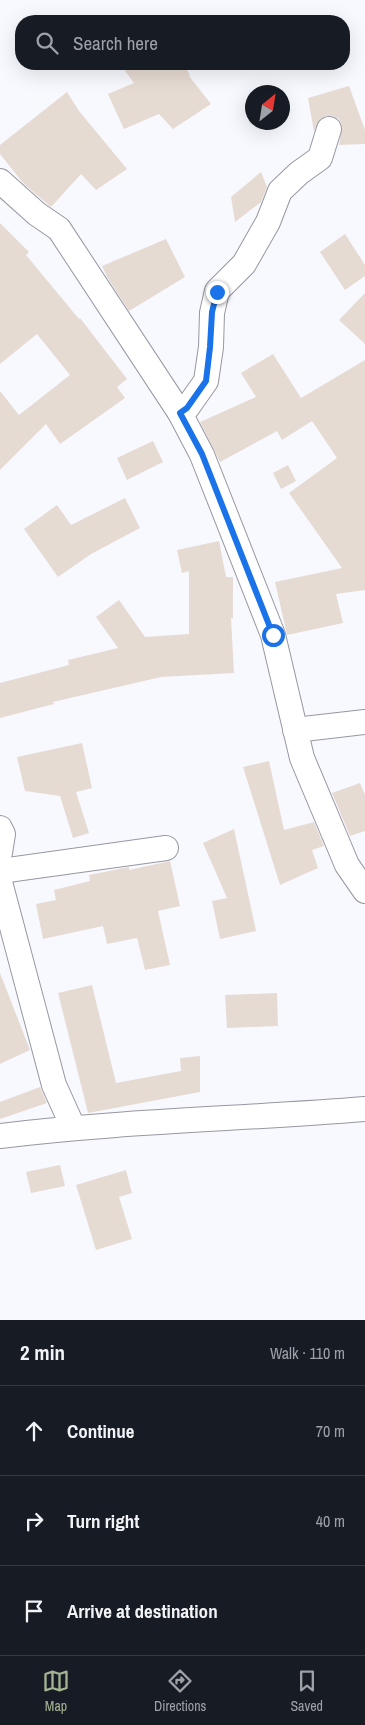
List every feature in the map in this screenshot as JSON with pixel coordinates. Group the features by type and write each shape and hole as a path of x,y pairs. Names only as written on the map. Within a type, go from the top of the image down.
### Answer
{"street":[{"path":"180,413 187,408 206,381 212,312 217,292 244,264 268,222 280,191 299,173 320,158 329,129"},
{"path":"0,181 37,214 59,229 180,413 202,454 273,635 302,758 347,865 365,892"},
{"path":"295,730 365,722"},
{"path":"0,871 166,848"},
{"path":"0,882 54,1085 72,1127"},
{"path":"0,1136 72,1127 292,1115 365,1109"}],"building":[{"path":"124,70 187,70 189,76 211,104 173,129 159,114 124,129 108,94 134,83"},
{"path":"349,86 365,130 365,144 339,145 342,126 339,119 333,116 326,116 320,119 314,132 308,98"},
{"path":"67,92 79,111 127,169 96,190 81,174 51,207 23,183 0,154 0,145"},
{"path":"261,172 267,187 261,202 235,222 231,197"},
{"path":"0,223 29,252 26,255 80,318 127,379 117,387 125,398 60,444 46,424 0,470 0,391 19,415 70,375 37,334 0,364"},
{"path":"345,234 365,265 365,276 345,290 320,252"},
{"path":"166,239 185,277 129,311 102,266"},
{"path":"365,293 365,344 339,320"},
{"path":"273,354 301,398 365,360 365,590 336,594 343,623 287,635 275,582 342,568 289,493 337,458 312,421 282,440 277,431 220,462 200,422 256,397 241,373"},
{"path":"153,441 163,462 127,480 117,458"},
{"path":"288,465 296,481 281,489 273,473"},
{"path":"125,498 140,528 91,554 58,577 24,529 57,505 71,525"},
{"path":"219,541 226,577 233,577 233,618 231,618 234,673 161,677 53,702 54,704 0,718 0,683 69,665 68,660 118,648 96,617 119,600 145,637 189,634 189,571 182,573 177,550"},
{"path":"82,743 92,788 76,792 89,833 73,838 60,796 25,791 17,757"},
{"path":"269,761 284,830 314,822 324,846 312,850 318,868 280,885 243,767"},
{"path":"360,783 365,795 365,831 350,836 332,793"},
{"path":"234,829 256,931 220,939 212,901 227,898 203,843"},
{"path":"170,861 180,906 158,911 170,965 145,970 137,938 107,944 103,926 43,939 36,904 56,900 54,890 90,881 89,875 129,867 129,870"},
{"path":"0,973 30,1050 0,1064"},
{"path":"92,985 116,1083 181,1071 180,1058 200,1056 200,1092 88,1113 58,993"},
{"path":"277,993 278,1026 227,1028 225,995"},
{"path":"40,1087 47,1103 0,1119 0,1102"},
{"path":"60,1165 65,1186 31,1193 26,1172"},
{"path":"126,1170 132,1193 119,1197 132,1239 96,1250 76,1185"}],"route":[{"path":"217,292 212,312 206,381 187,408 180,413 202,454 273,635"}]}
